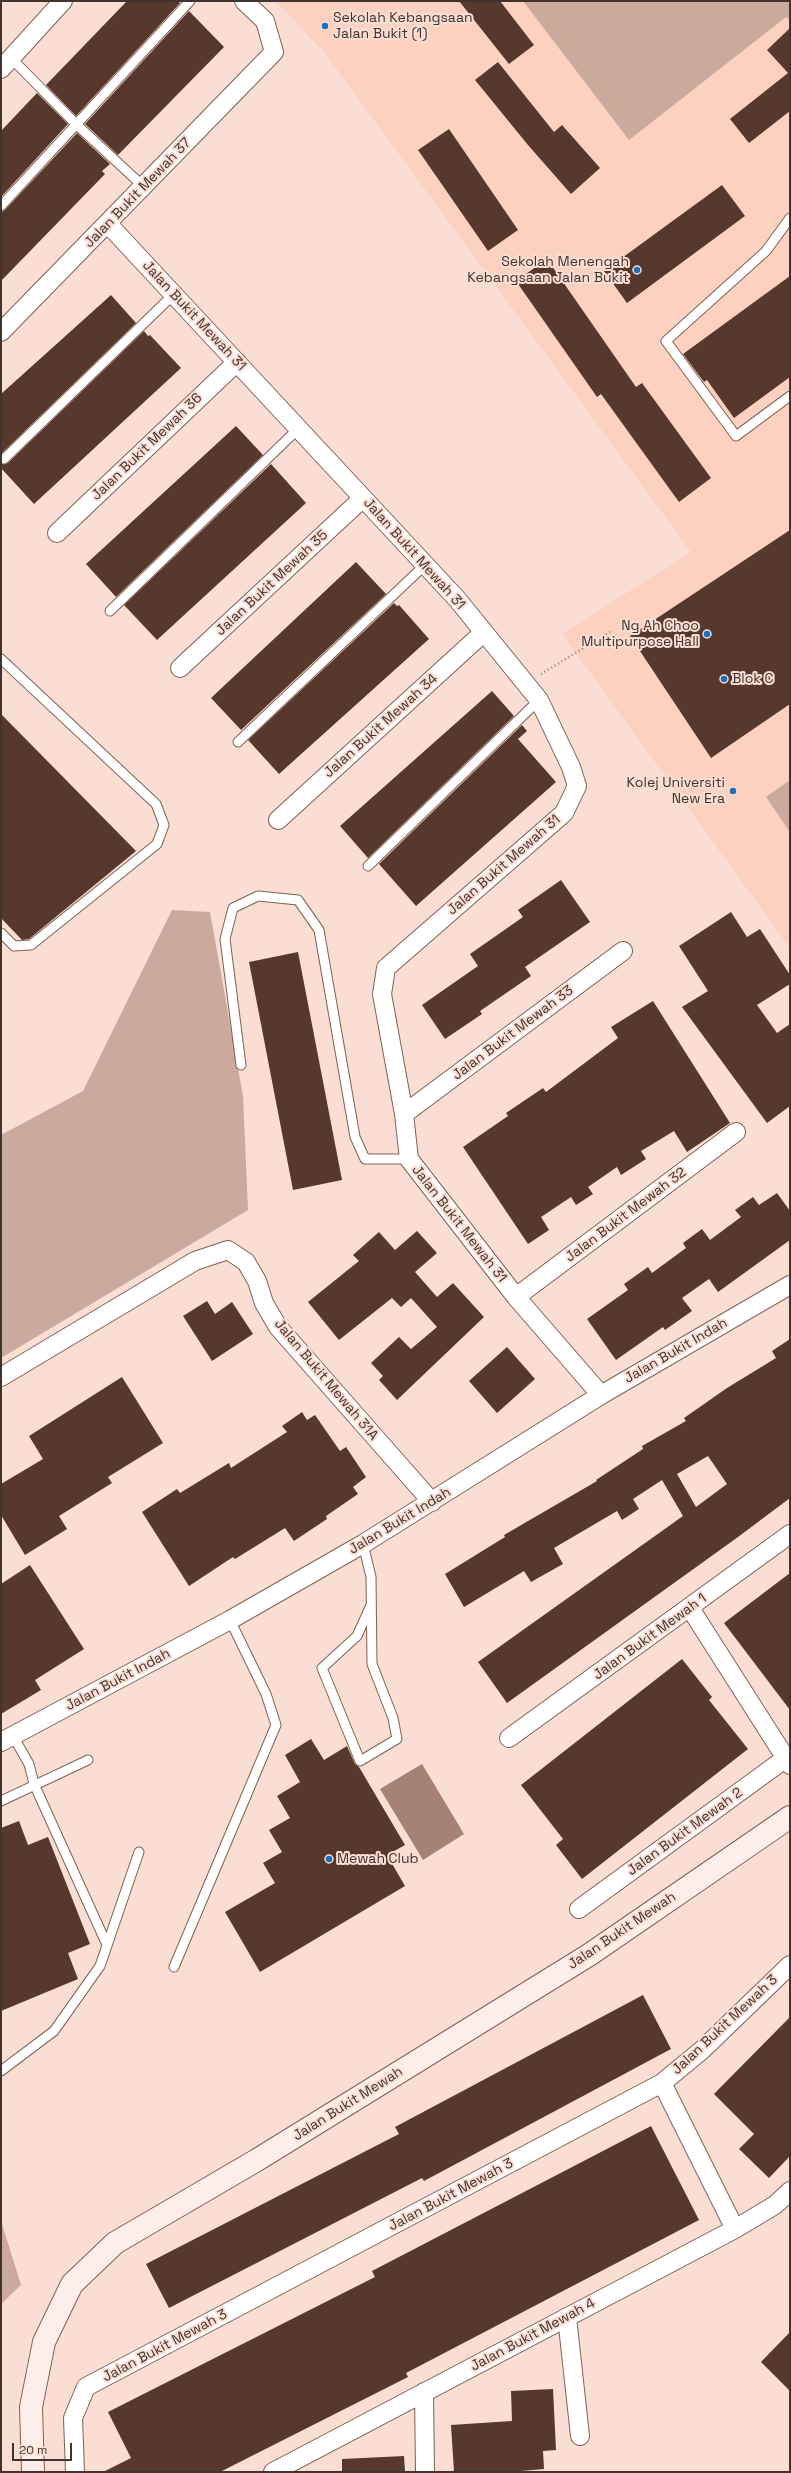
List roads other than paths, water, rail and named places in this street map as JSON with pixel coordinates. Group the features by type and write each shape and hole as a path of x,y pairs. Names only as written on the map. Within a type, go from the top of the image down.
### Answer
{"street":[{"path":"6,64 63,1"},
{"name":"Jalan Bukit Mewah 37","path":"1,332 108,224 274,52 265,21 244,1"},
{"name":"Jalan Bukit Mewah 31","path":"108,224 457,599 539,700 571,767 577,786 564,813 386,968 382,994 404,1114 409,1159 516,1297 601,1395"},
{"name":"Jalan Bukit Mewah 36","path":"57,533 237,362"},
{"name":"Jalan Bukit Mewah 35","path":"180,668 363,498"},
{"name":"Jalan Bukit Mewah 34","path":"278,820 484,633"},
{"name":"Jalan Bukit Mewah 33","path":"404,1114 623,951"},
{"name":"Jalan Bukit Mewah 32","path":"516,1297 736,1132"},
{"name":"Jalan Bukit Mewah 31A","path":"1,1377 195,1261 228,1250 246,1262 257,1281 264,1302 278,1327 432,1502"},
{"name":"Jalan Bukit Indah","path":"7,1739 230,1620 363,1544 601,1395 790,1285"},
{"name":"Jalan Bukit Mewah 1","path":"510,1738 790,1534"},
{"path":"690,1608 789,1760"},
{"name":"Jalan Bukit Mewah 2","path":"579,1909 789,1760"},
{"name":"Jalan Bukit Mewah","path":"33,2472 31,2407 44,2342 72,2284 115,2243 257,2160 589,1955 790,1817"},
{"name":"Jalan Bukit Mewah 3","path":"75,2472 73,2418 86,2387 662,2083 702,2050 790,1965"},
{"path":"662,2083 735,2229"},
{"name":"Jalan Bukit Mewah 4","path":"273,2472 735,2229 774,2205 790,2191"},
{"path":"567,2317 580,2436"},
{"path":"424,2392 425,2472"}],"lane":[{"path":"1,206 190,1"},
{"path":"6,64 77,125 144,187"},
{"path":"790,218 766,251 666,341 736,436 790,396"},
{"path":"4,459 174,294"},
{"path":"110,611 299,428"},
{"path":"238,742 425,565"},
{"path":"1,659 156,804 164,825 157,844 31,945 14,946 1,933"},
{"path":"368,866 539,700"},
{"path":"242,1065 225,939 233,908 258,896 298,900 319,930 355,1137 365,1159 409,1159"},
{"path":"363,1544 371,1577 372,1664 393,1718 397,1739 360,1761 322,1668 357,1636 371,1605"},
{"path":"174,1966 276,1725 266,1694 230,1620"},
{"path":"7,1739 29,1764 34,1784 107,1945"},
{"path":"1,1801 34,1784 88,1760"},
{"path":"1,2070 54,2031 100,1966 139,1852"}],"place":[{"name":"Sekolah Kebangsaan Jalan Bukit (1)","path":"325,26"},
{"name":"Sekolah Menengah Kebangsaan Jalan Bukit","path":"637,270"},
{"name":"Ng Ah Choo Multipurpose Hall","path":"707,634"},
{"name":"Blok C","path":"724,679"},
{"name":"Kolej Universiti New Era","path":"733,791"},
{"name":"Mewah Club","path":"329,1859"}]}
